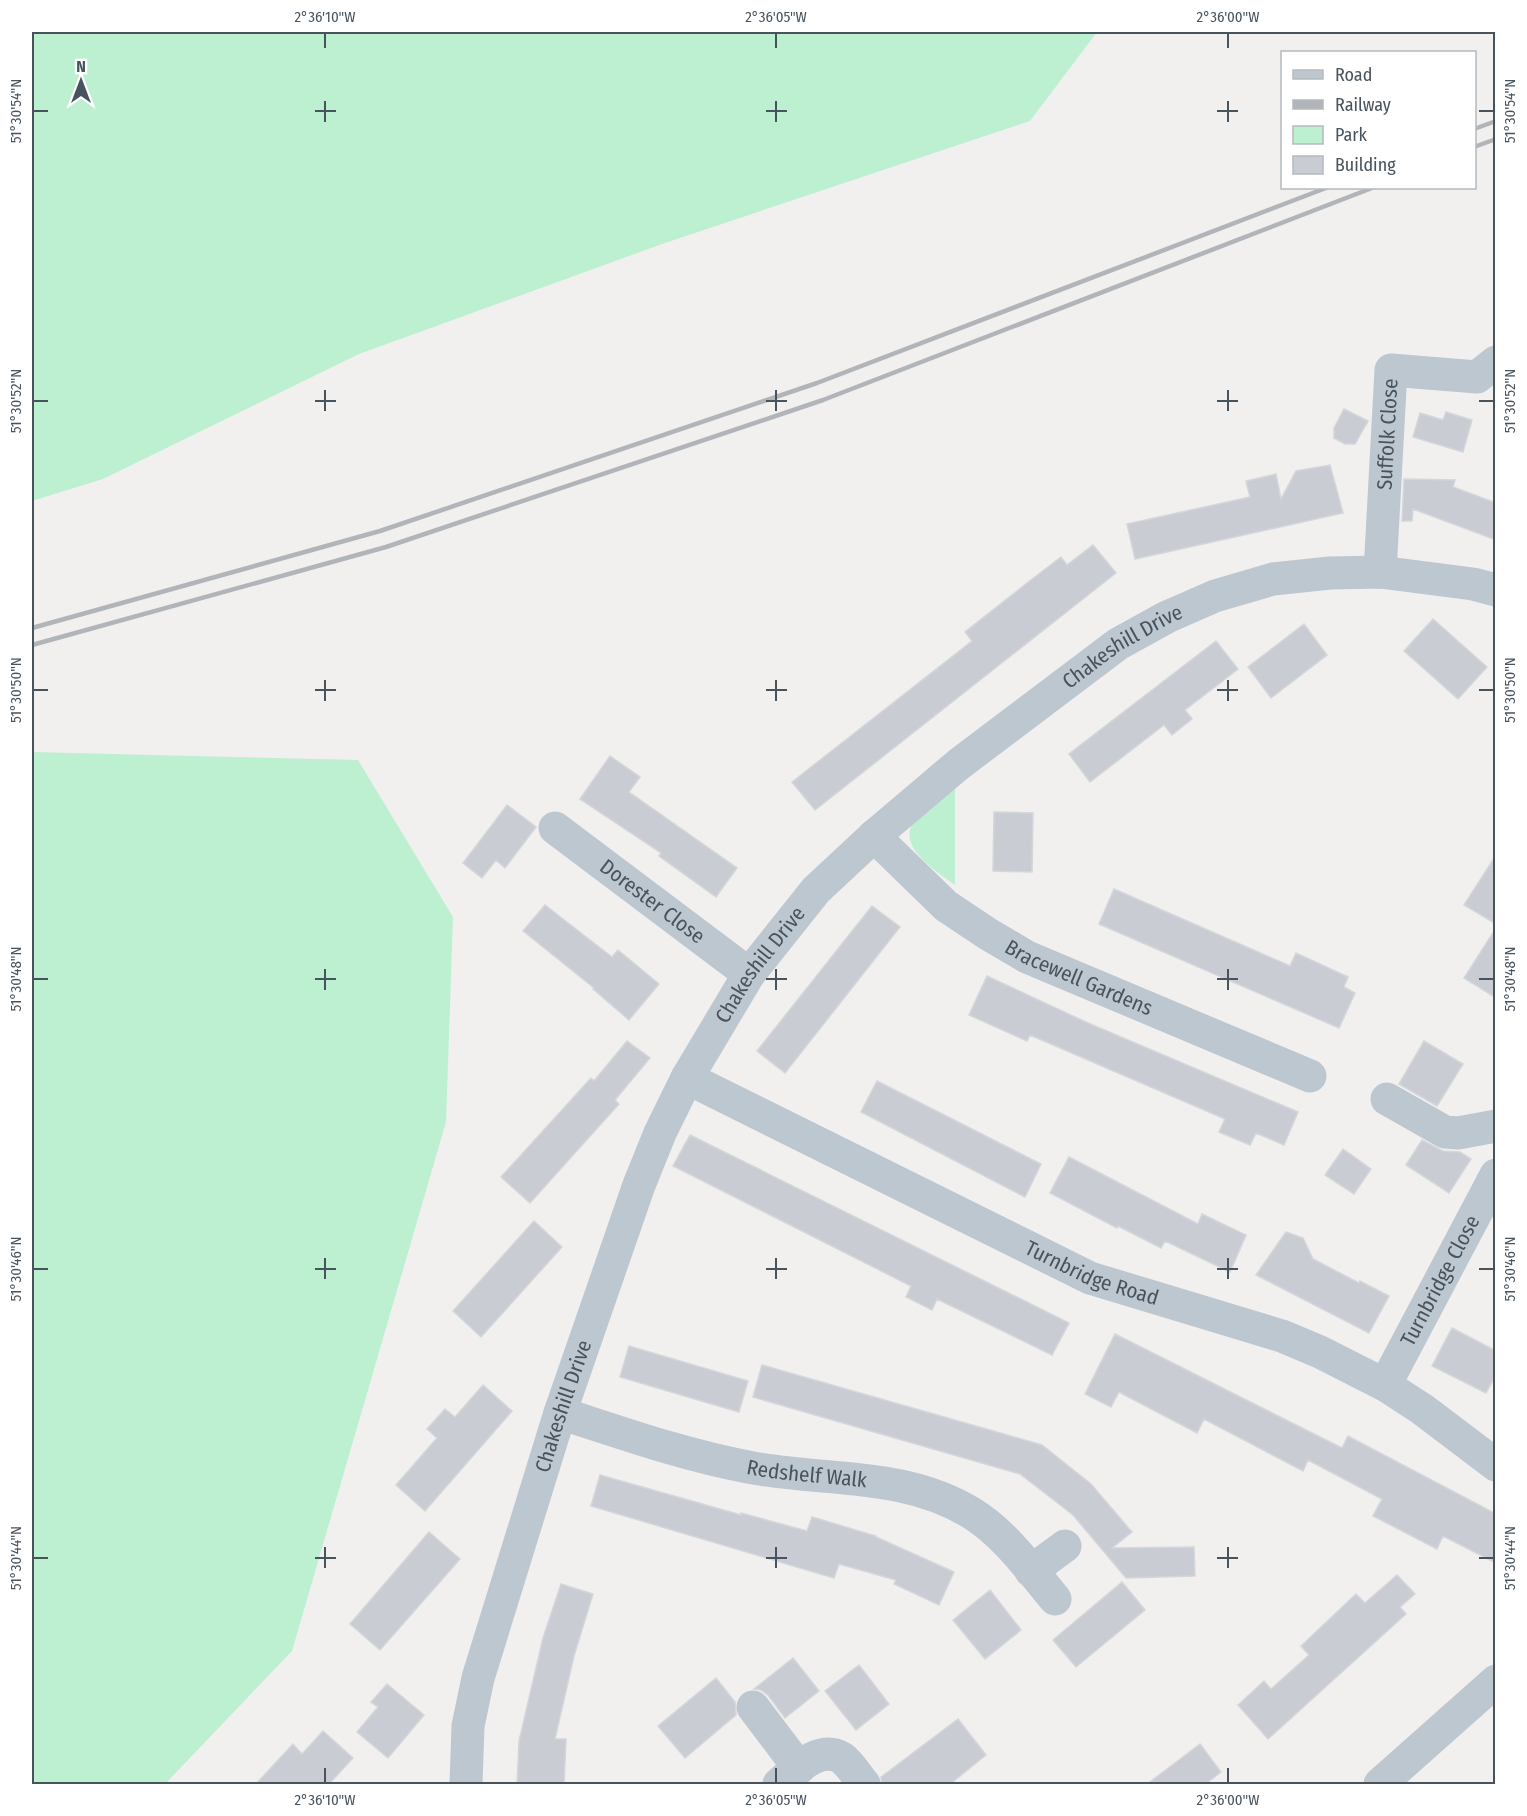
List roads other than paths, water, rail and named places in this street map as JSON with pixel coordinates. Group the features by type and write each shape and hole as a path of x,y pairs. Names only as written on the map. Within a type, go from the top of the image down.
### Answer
{"street":[{"name":"Suffolk Close","path":"1380,572 1391,370 1477,376 1496,362"},
{"name":"Chakeshill Drive","path":"466,1785 468,1726 478,1678 560,1413 639,1185 660,1133 687,1078 749,974 816,890 874,836 959,764 1118,644 1167,617 1215,596 1273,579 1330,573 1380,572 1473,584 1496,590"},
{"name":"Dorester Close","path":"555,828 749,974"},
{"name":"Bracewell Gardens","path":"874,836 946,906 1028,957 1310,1076"},
{"name":"Turnbridge Road","path":"687,1078 1090,1278 1282,1336 1320,1352 1385,1385 1422,1408 1496,1465"},
{"path":"1388,1099 1445,1132 1458,1133 1496,1126"},
{"name":"Turnbridge Close","path":"1385,1385 1496,1176"},
{"name":"Redshelf Walk","path":"560,1413 678,1450 747,1467 793,1474 885,1482 922,1490 975,1515 1008,1543 1055,1599"},
{"path":"1031,1570 1065,1545"},
{"path":"1380,1785 1496,1681"},
{"path":"753,1707 789,1776 815,1756 829,1754 843,1758 864,1785"}],"railway":[{"path":"1476,128 1496,121"},
{"path":"1476,146 1496,139"},
{"path":"32,628 380,531 817,383 1323,189"},
{"path":"32,645 386,547 823,400 1369,189"}]}
